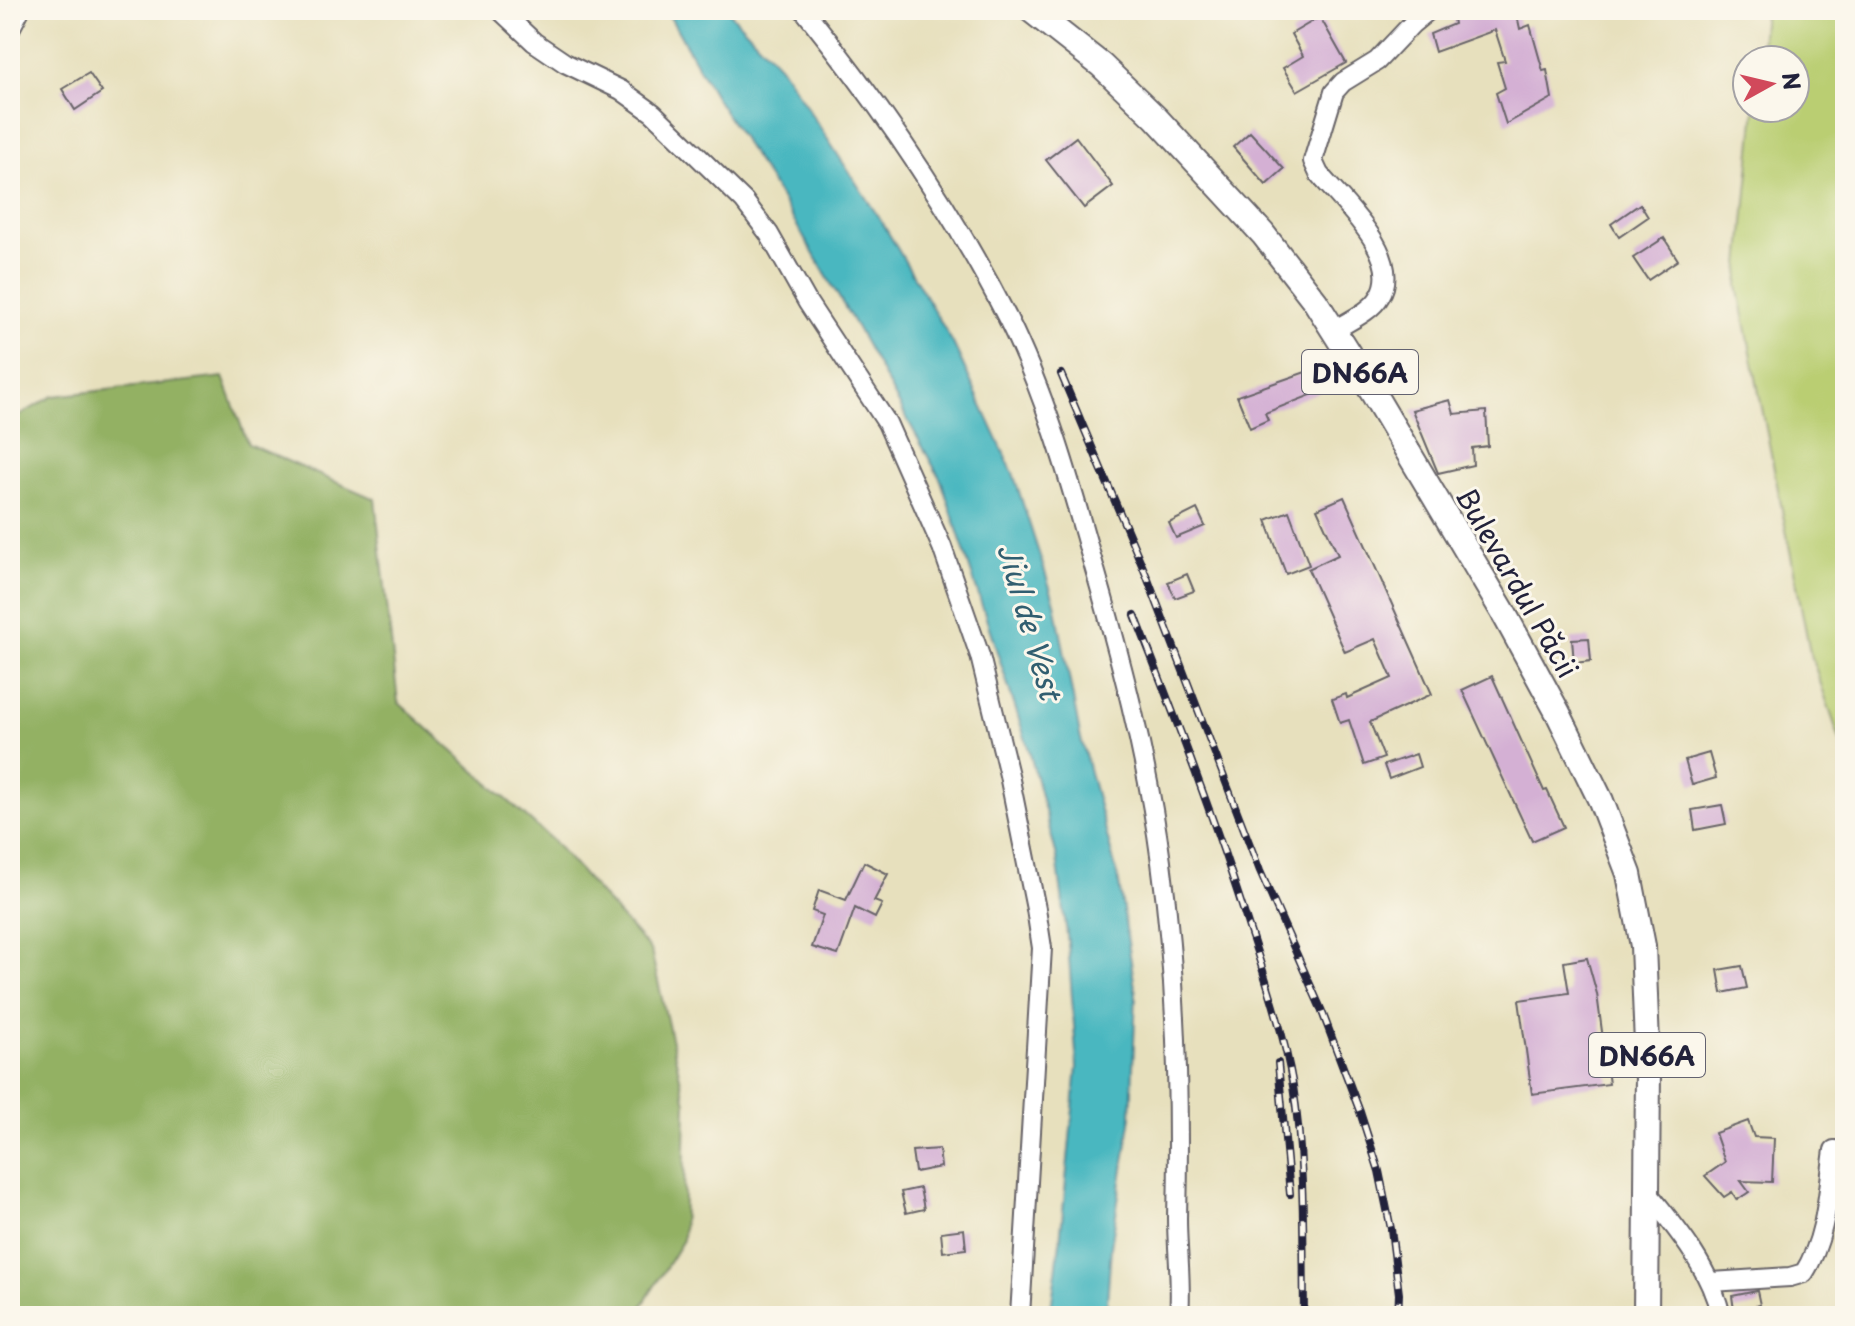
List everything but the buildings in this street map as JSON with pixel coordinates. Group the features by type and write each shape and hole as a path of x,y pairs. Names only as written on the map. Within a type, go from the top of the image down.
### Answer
{"main road":[{"name":"Bulevardul Păcii","path":"1031,10 1101,65 1167,129 1263,234 1334,330 1502,610 1558,713 1621,846 1636,900 1643,946 1648,1069 1646,1316"}],"street":[{"path":"10,29 20,10"},
{"path":"500,10 554,56 621,90 653,113 744,201 769,234 808,303 887,423 942,547 980,656 1009,775 1042,948 1020,1316"},
{"path":"804,10 884,114 939,200 1008,320 1037,383 1063,459 1117,640 1161,863 1170,949 1180,1118 1177,1225 1179,1316"},
{"path":"1334,330 1380,298 1386,264 1377,245 1319,174 1313,161 1316,148 1331,101 1343,82 1377,61 1429,10"},
{"path":"1712,1282 1790,1277 1804,1273 1815,1255 1822,1231 1834,1150"},
{"path":"1647,1192 1712,1282 1721,1316"}],"green space":[{"path":"1764,10 1845,10 1845,755 1810,652 1738,286 1753,124 1811,124 1811,44 1761,44"},
{"path":"223,377 248,444 375,499 398,702 553,841 651,951 686,1103 683,1240 636,1316 10,1316 10,421 53,396"}],"water":[{"name":"Jiul de Vest","path":"666,10 727,10 780,66 883,224 953,343 1013,473 1055,603 1080,735 1118,877 1136,994 1131,1116 1111,1247 1106,1316 1050,1316 1077,1067 1068,943 1057,857 1029,750 941,480 857,328 779,195 717,100"}],"railway":[{"path":"1061,374 1147,577 1260,871 1321,1009 1360,1112 1379,1171 1391,1229 1399,1294 1398,1316"},
{"path":"1135,615 1223,849 1285,1046 1300,1143 1304,1316"},
{"path":"1278,1063 1290,1194"}]}
